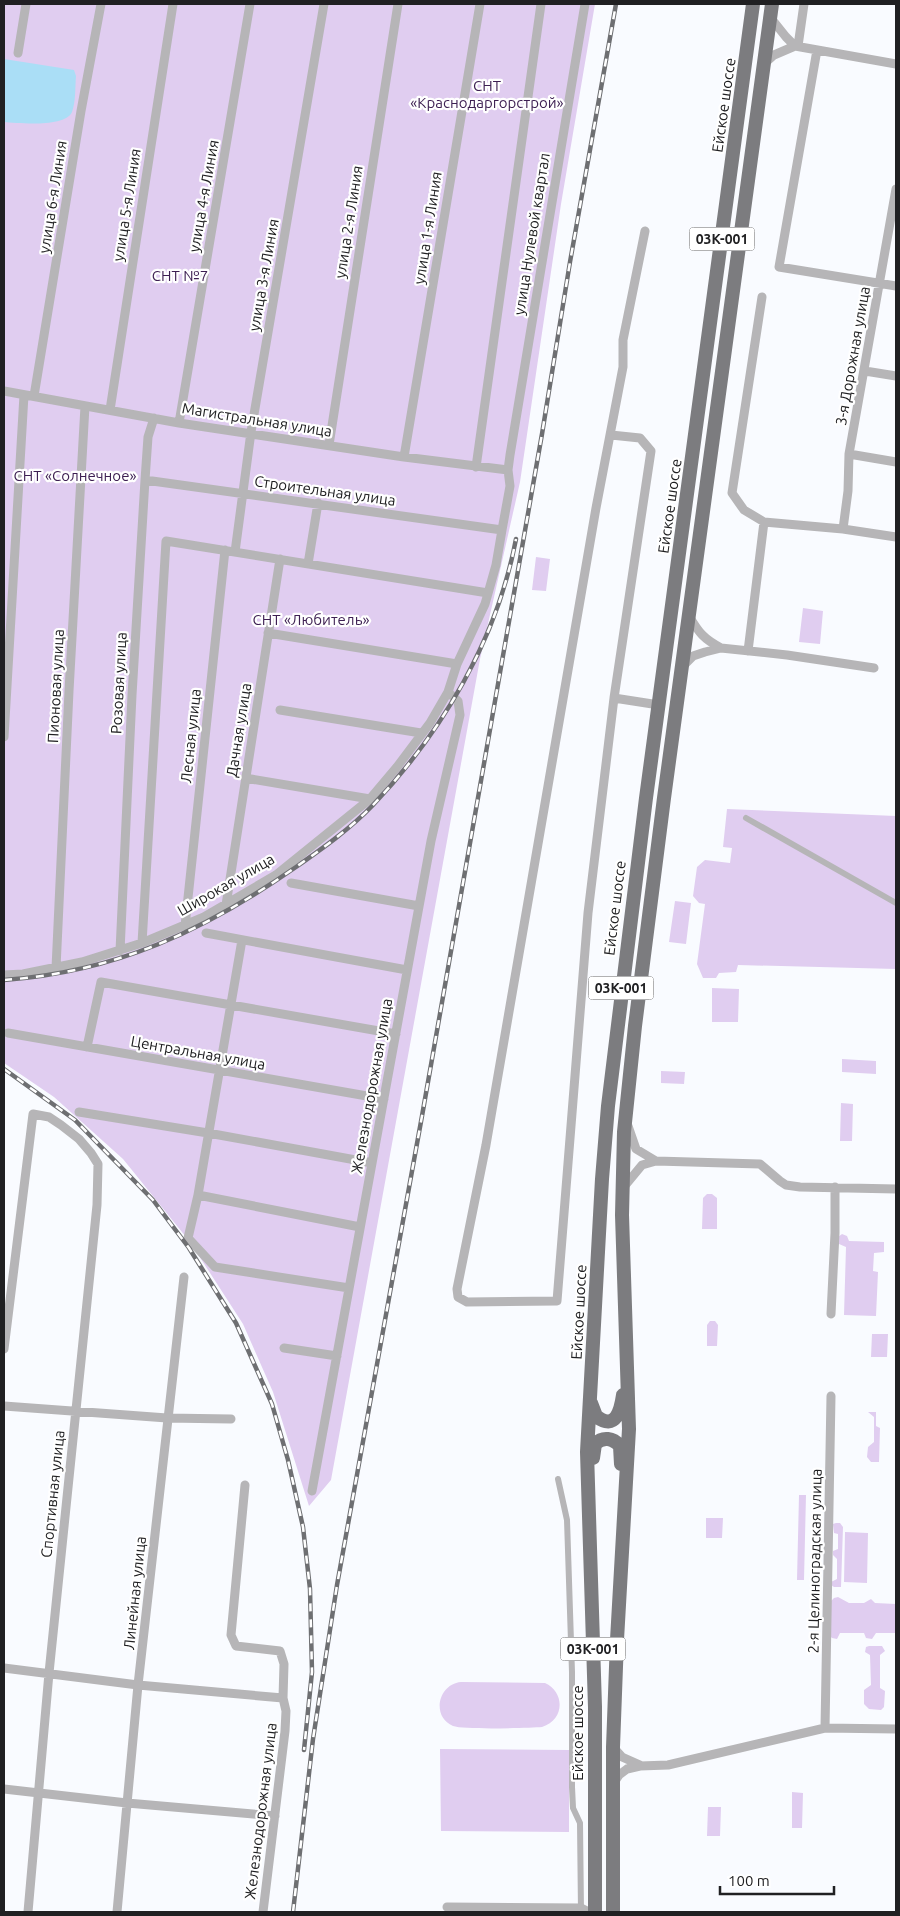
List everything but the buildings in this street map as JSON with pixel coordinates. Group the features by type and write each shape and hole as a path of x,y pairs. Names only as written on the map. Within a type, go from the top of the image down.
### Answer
{"main road":[{"name":"Ейское шоссе","path":"587,1911 595,1895 595,1707 587,1452 608,1106 625,956 754,4"},
{"name":"03К-001","path":"613,1912 613,1747 629,1429 621,1189 625,1119 635,1026 696,561 771,11"},
{"name":"03К-001","path":"590,1401 593,1411 600,1419 606,1421 617,1418 620,1411 627,1362"},
{"name":"03К-001","path":"590,1530 593,1449 598,1441 603,1439 613,1440 618,1443 621,1450 624,1527"}],"street":[{"path":"18,53 26,4"},
{"name":"улица 6-я Линия","path":"34,396 81,111 101,4"},
{"name":"улица 5-я Линия","path":"110,410 173,4"},
{"name":"улица 4-я Линия","path":"179,422 250,4"},
{"name":"улица 3-я Линия","path":"235,552 251,432 324,4"},
{"name":"улица 2-я Линия","path":"329,445 398,4"},
{"name":"улица 1-я Линия","path":"404,457 480,4"},
{"path":"476,467 541,4"},
{"name":"улица Нулевой квартал","path":"508,470 585,4"},
{"path":"796,46 804,4"},
{"path":"771,11 782,33 796,46 896,64"},
{"path":"764,64 774,55 796,46"},
{"path":"817,50 779,267 896,286"},
{"name":"3-я Дорожная улица","path":"843,529 848,492 849,454 896,189"},
{"path":"611,435 640,438 651,451 614,698 588,913 557,1301 467,1302 458,1297 457,1289 486,1145 596,508 623,367 623,340 645,231"},
{"path":"762,297 732,493 744,510 764,522 843,529 896,537"},
{"path":"865,371 896,376"},
{"name":"Магистральная улица","path":"4,391 179,422 404,457 508,470"},
{"path":"4,737 24,395"},
{"name":"Пионовая улица","path":"56,968 69,681 85,406"},
{"name":"Розовая улица","path":"120,951 132,695 145,480 148,437 154,418"},
{"path":"849,454 896,462"},
{"name":"Широкая улица","path":"4,976 56,968 120,951 185,926 226,905 276,875 370,799 430,723 448,692 457,664 488,593 510,486 508,470"},
{"name":"Строительная улица","path":"145,480 502,530"},
{"path":"308,564 318,503"},
{"path":"748,651 764,522"},
{"path":"142,943 166,541 488,593"},
{"name":"Лесная улица","path":"185,926 225,550"},
{"name":"Дачная улица","path":"226,905 280,559"},
{"path":"689,616 699,633 706,640 721,648 874,668"},
{"path":"268,633 457,664"},
{"path":"683,666 694,656 721,648"},
{"name":"Железнодорожная улица","path":"312,1491 430,841 460,715 458,701 448,692"},
{"path":"614,698 659,705"},
{"path":"280,710 421,733"},
{"path":"245,778 370,799"},
{"path":"746,818 896,903"},
{"path":"291,883 419,906"},
{"path":"206,933 407,970"},
{"path":"242,940 218,1070 198,1195 188,1238 215,1268 349,1288"},
{"path":"88,1047 101,982 396,1034"},
{"name":"Центральная улица","path":"8,1033 384,1099"},
{"path":"80,1112 208,1132 372,1163"},
{"name":"Спортивная улица","path":"4,1349 33,1114 49,1117 61,1125 79,1139 98,1164 97,1205 49,1673 28,1912"},
{"path":"625,1119 636,1149 656,1161"},
{"path":"621,1189 642,1165 656,1161 757,1164 786,1185 896,1189"},
{"path":"831,1314 835,1187"},
{"path":"198,1195 360,1228"},
{"name":"Линейная улица","path":"117,1912 138,1685 184,1277"},
{"path":"284,1348 337,1356"},
{"name":"2-я Целиноградская улица","path":"825,1728 831,1396"},
{"path":"4,1406 167,1418 231,1419"},
{"path":"447,1907 587,1911 580,1823 573,1808 572,1672 567,1520 558,1479"},
{"name":"Железнодорожная улица","path":"245,1485 231,1635 236,1646 280,1651 284,1664 283,1698 286,1711 263,1912"},
{"path":"4,1668 138,1685 283,1698"},
{"path":"613,1784 619,1775 627,1769 640,1766 668,1765 825,1728 896,1729"},
{"path":"613,1747 622,1757 640,1766"},
{"path":"4,1789 127,1803 275,1816"}],"green space":[{"path":"4,4 595,4 561,204 520,482 480,659 331,1480 309,1506 273,1392 243,1324 190,1242 123,1159 54,1097 4,1063"},
{"path":"536,557 550,559 546,591 532,590"},
{"path":"803,608 823,611 820,644 799,642"},
{"path":"727,809 896,816 896,969 738,965 736,972 719,973 716,978 703,978 697,964 705,904 699,903 693,896 697,867 705,860 730,863 732,848 723,847"},
{"path":"675,901 691,903 686,944 669,942"},
{"path":"712,988 739,989 738,1022 712,1022"},
{"path":"842,1059 876,1061 876,1074 842,1072"},
{"path":"661,1071 685,1072 684,1084 661,1083"},
{"path":"841,1103 853,1104 852,1141 840,1141"},
{"path":"707,1194 712,1194 717,1198 717,1229 702,1229 703,1198"},
{"path":"842,1234 847,1236 849,1241 884,1242 884,1252 874,1253 873,1271 878,1272 876,1316 844,1315 846,1247 839,1244 838,1237"},
{"path":"710,1321 715,1321 718,1325 717,1346 707,1346 707,1325"},
{"path":"872,1334 888,1334 887,1357 871,1357"},
{"path":"868,1412 876,1412 876,1426 880,1428 879,1462 871,1462 867,1457 868,1447 874,1442 874,1417"},
{"path":"799,1495 806,1495 804,1580 797,1580"},
{"path":"706,1518 723,1518 722,1538 706,1538"},
{"path":"840,1523 843,1527 841,1587 831,1585 831,1582 837,1579 837,1559 833,1555 833,1551 838,1549 838,1534 834,1533 833,1524"},
{"path":"845,1532 868,1533 867,1583 844,1582"},
{"path":"838,1597 849,1603 864,1603 871,1599 875,1603 896,1604 896,1633 876,1633 872,1639 866,1638 864,1633 840,1633 837,1639 832,1638 830,1636 831,1601"},
{"path":"882,1646 885,1651 880,1655 880,1688 885,1691 884,1707 881,1710 869,1709 864,1704 864,1690 871,1685 870,1655 865,1652 866,1647"},
{"path":"461,1682 545,1683 552,1687 556,1693 560,1706 555,1718 542,1727 483,1728 453,1726 446,1722 442,1716 440,1701 447,1688"},
{"path":"440,1749 569,1750 569,1832 441,1831"},
{"path":"792,1792 803,1793 802,1828 792,1828"},
{"path":"708,1807 721,1807 720,1836 707,1836"}],"water":[{"path":"4,59 74,70 76,76 75,99 72,112 68,117 41,123 4,122"}],"railway":[{"path":"293,1912 313,1739 337,1585 422,1116 616,4"},
{"path":"4,980 84,968 121,958 193,929 262,890 316,853 355,822 373,805 422,747 444,715 463,682 481,648 495,613 516,539"},
{"path":"4,1069 75,1120 153,1200 189,1248 236,1323 272,1404 288,1460 303,1527 310,1589 312,1672 304,1750"}],"park label":[{"name":"СНТ «Краснодаргорстрой»","path":"487,94"},
{"name":"СНТ №7","path":"180,276"},
{"name":"СНТ «Солнечное»","path":"75,476"},
{"name":"СНТ «Любитель»","path":"311,620"}]}
